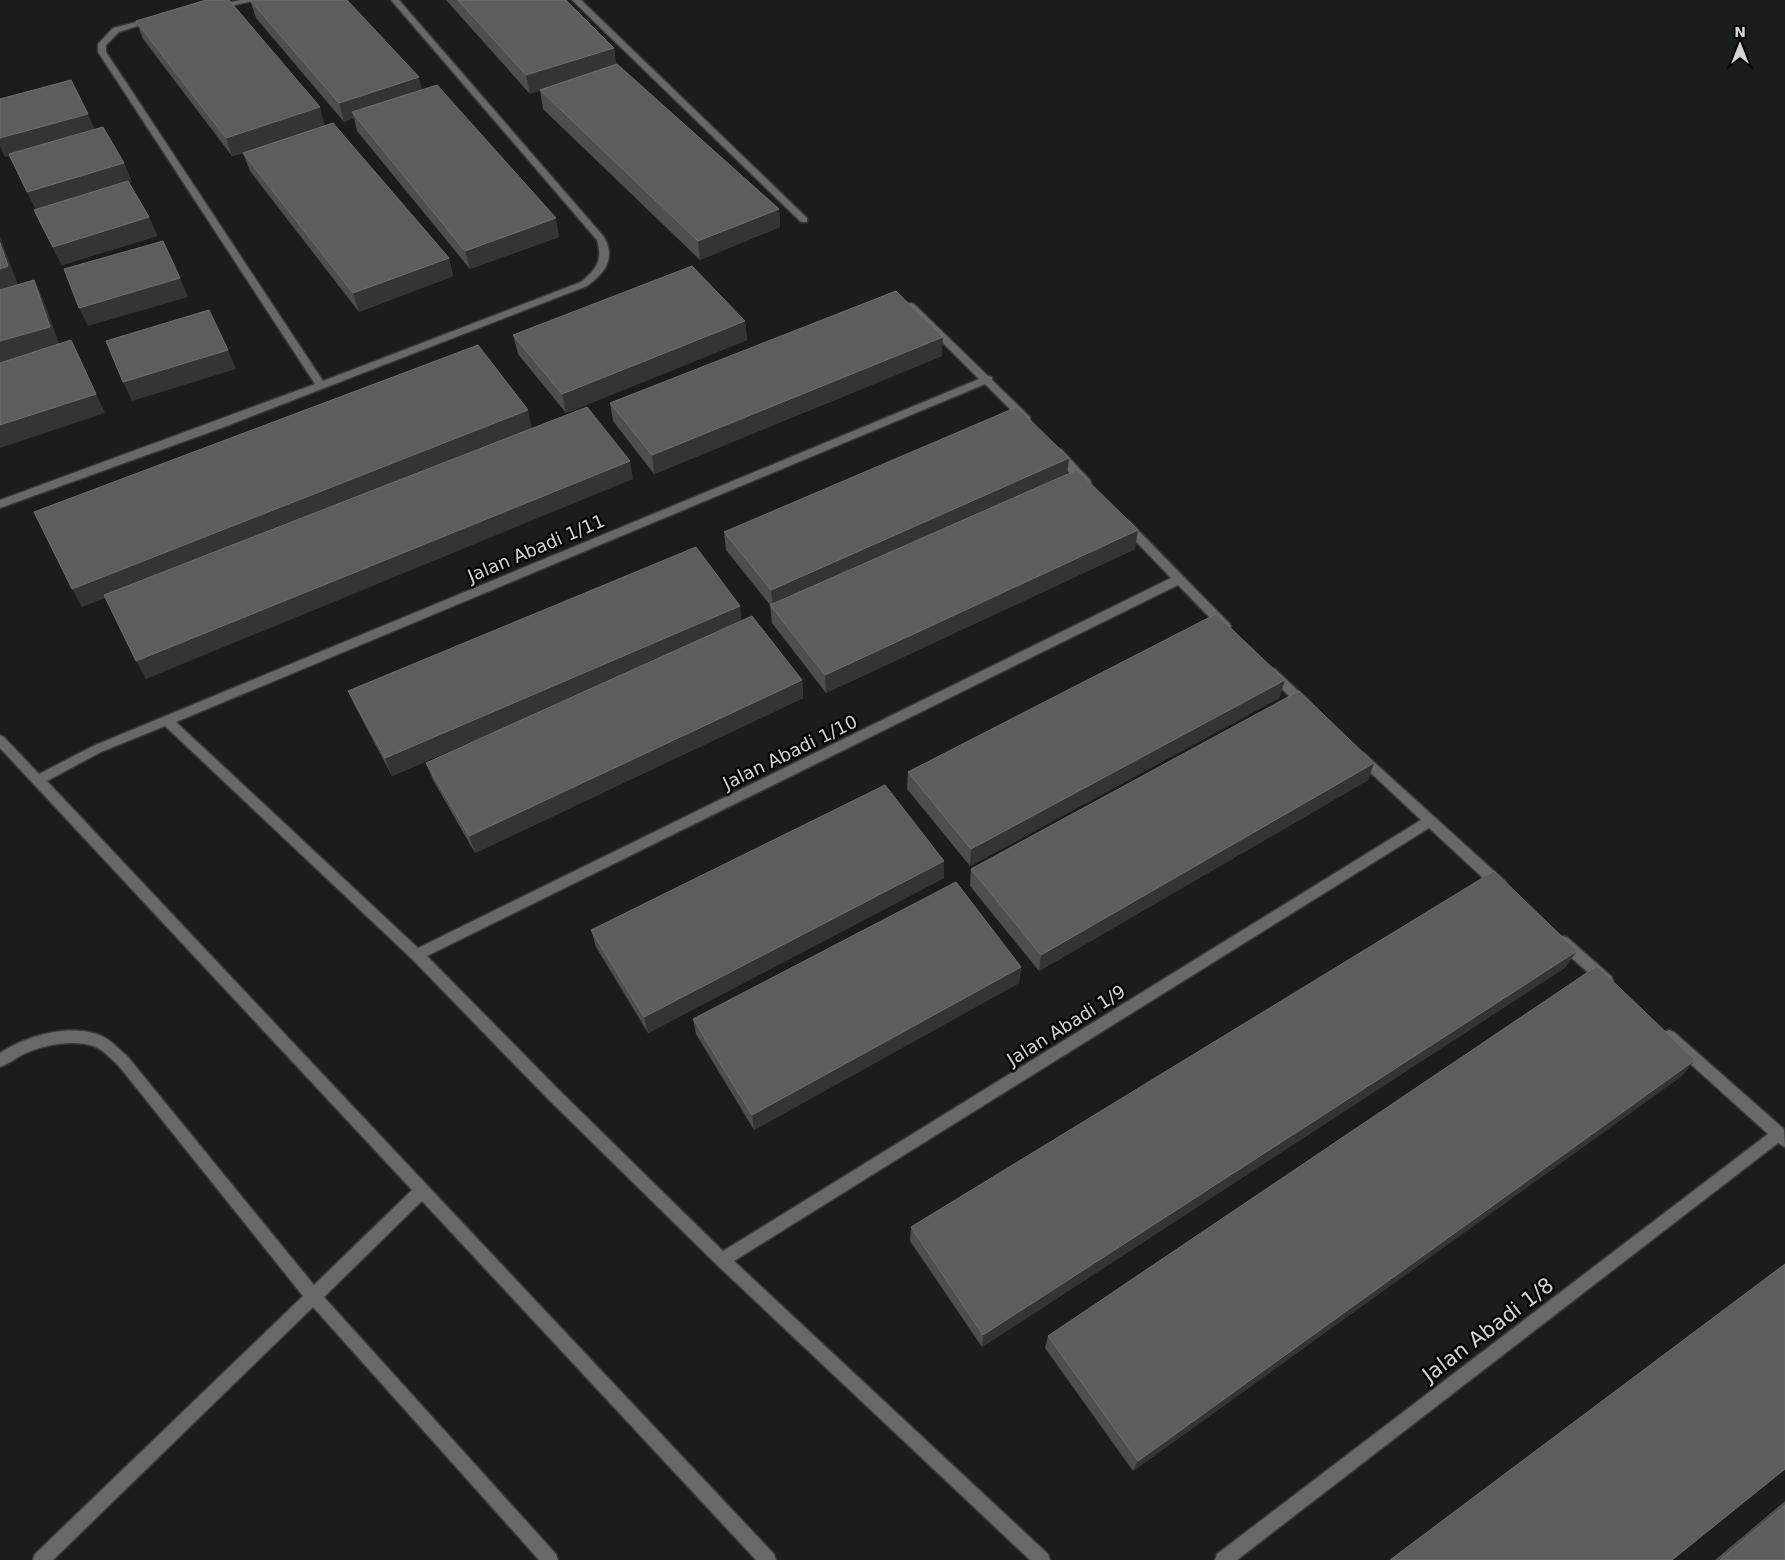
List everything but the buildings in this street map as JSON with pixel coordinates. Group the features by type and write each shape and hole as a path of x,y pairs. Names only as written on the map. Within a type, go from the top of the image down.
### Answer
{"street":[{"path":"205,9 252,0"},
{"path":"0,504 124,461 321,386 584,284 597,274 606,262 606,251 601,239 395,0"},
{"path":"576,0 804,220"},
{"path":"158,19 130,24 116,30 102,44 102,52 321,386"},
{"path":"911,306 988,379 1036,430"},
{"name":"Jalan Abadi 1/11","path":"38,780 97,749 988,379"},
{"path":"1049,444 1096,494"},
{"path":"1117,516 1233,634"},
{"name":"Jalan Abadi 1/10","path":"417,955 1178,580"},
{"path":"1260,661 1316,714"},
{"path":"166,720 417,955 553,1094 722,1260 1042,1560"},
{"path":"0,740 768,1560"},
{"path":"1351,748 1428,822 1510,895"},
{"name":"Jalan Abadi 1/9","path":"722,1260 1428,822"},
{"path":"1555,935 1615,988"},
{"path":"1660,1028 1782,1137"},
{"path":"0,1061 11,1052 59,1038 97,1041 123,1061 312,1295 550,1560"},
{"name":"Jalan Abadi 1/8","path":"1223,1560 1782,1137"},
{"path":"41,1560 312,1295 423,1190"}]}
